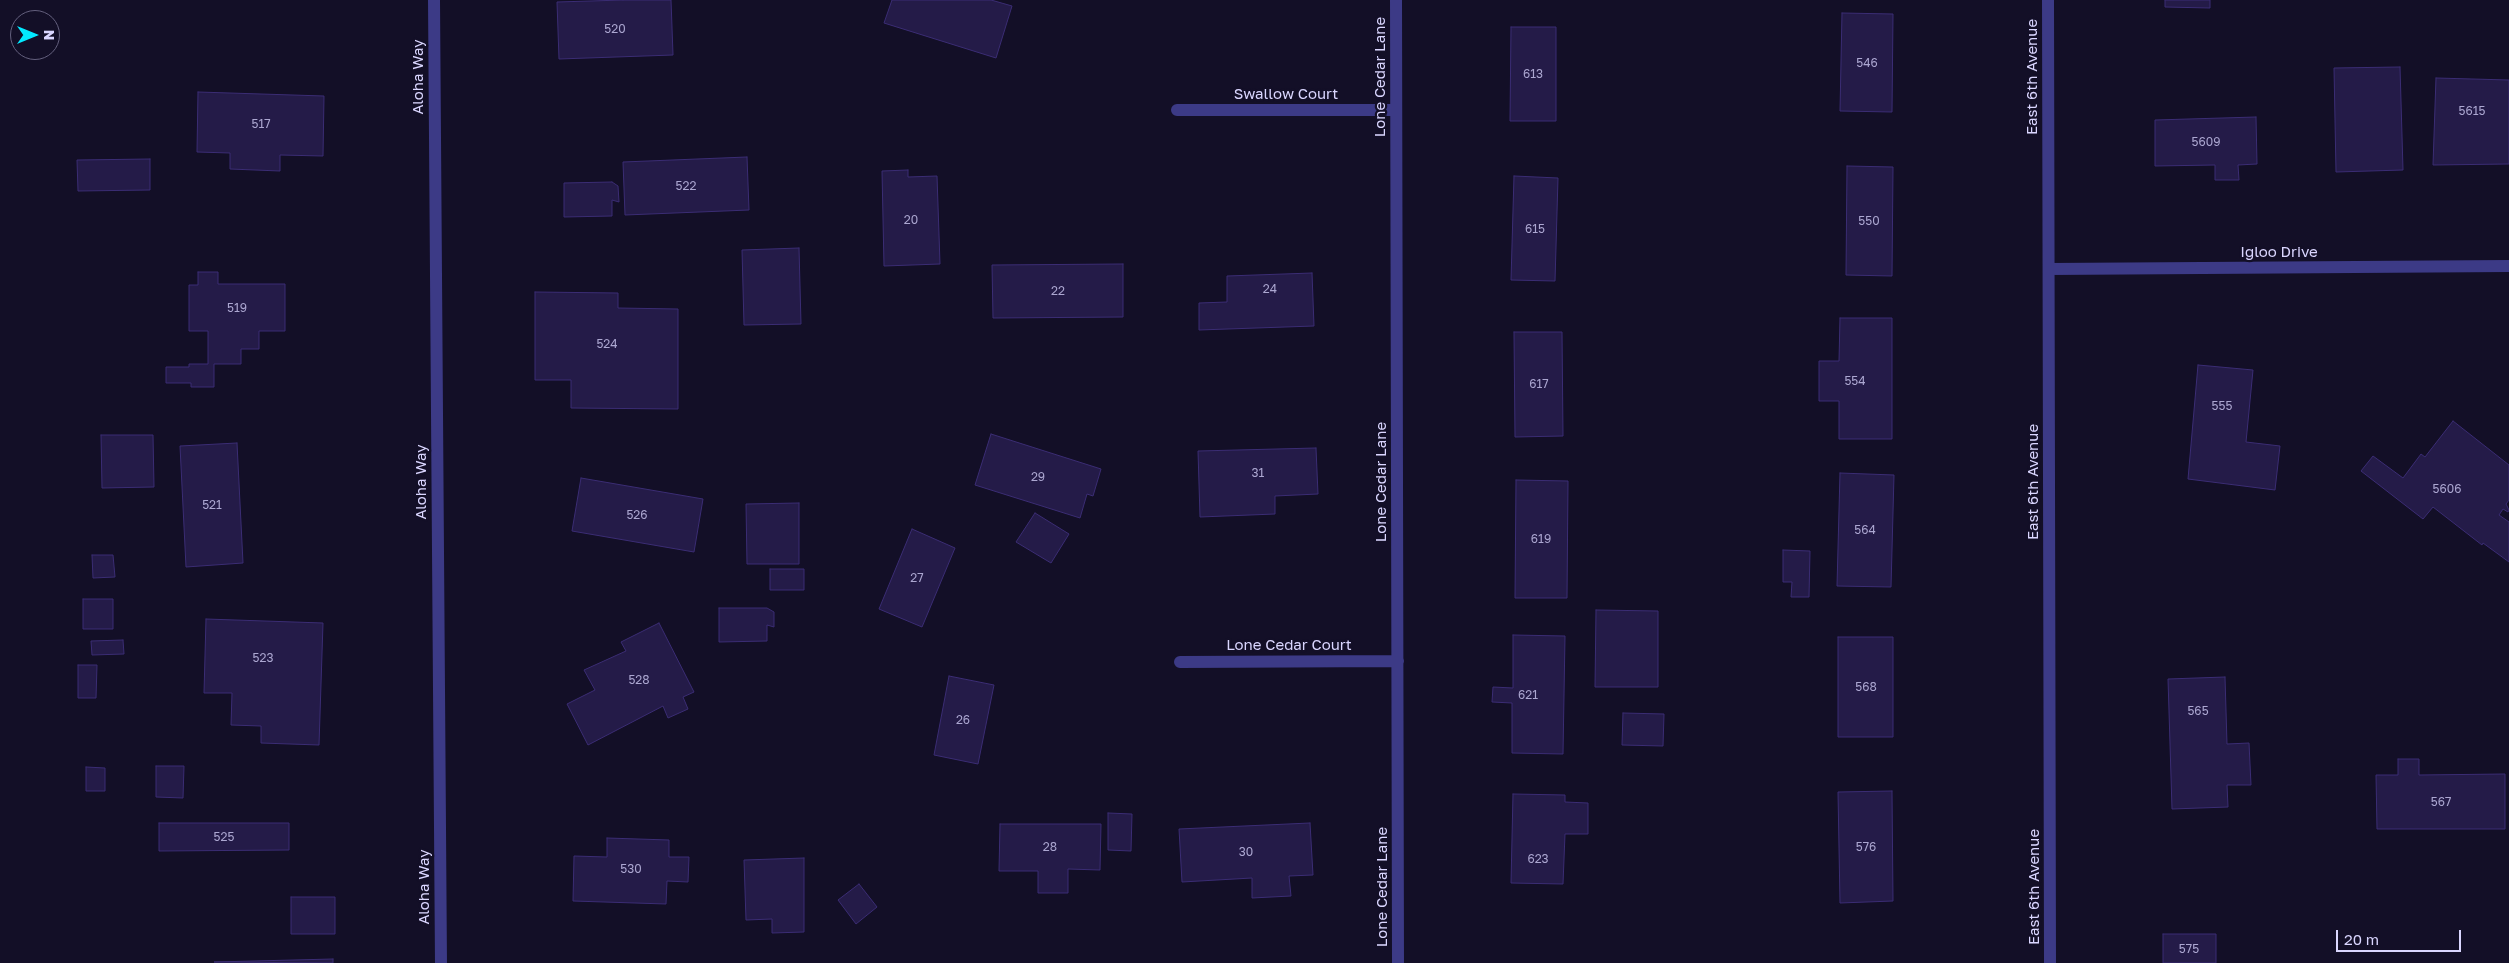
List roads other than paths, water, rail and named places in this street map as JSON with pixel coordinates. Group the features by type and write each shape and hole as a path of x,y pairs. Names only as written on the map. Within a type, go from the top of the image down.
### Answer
{"street":[{"name":"Aloha Way","path":"434,0 441,963"},
{"name":"Lone Cedar Lane","path":"1396,0 1398,963"},
{"name":"East 6th Avenue","path":"2048,0 2050,963"},
{"name":"Swallow Court","path":"1176,110 1396,110"},
{"name":"Igloo Drive","path":"2049,270 2509,266"},
{"name":"Lone Cedar Court","path":"1180,662 1398,661"}]}
